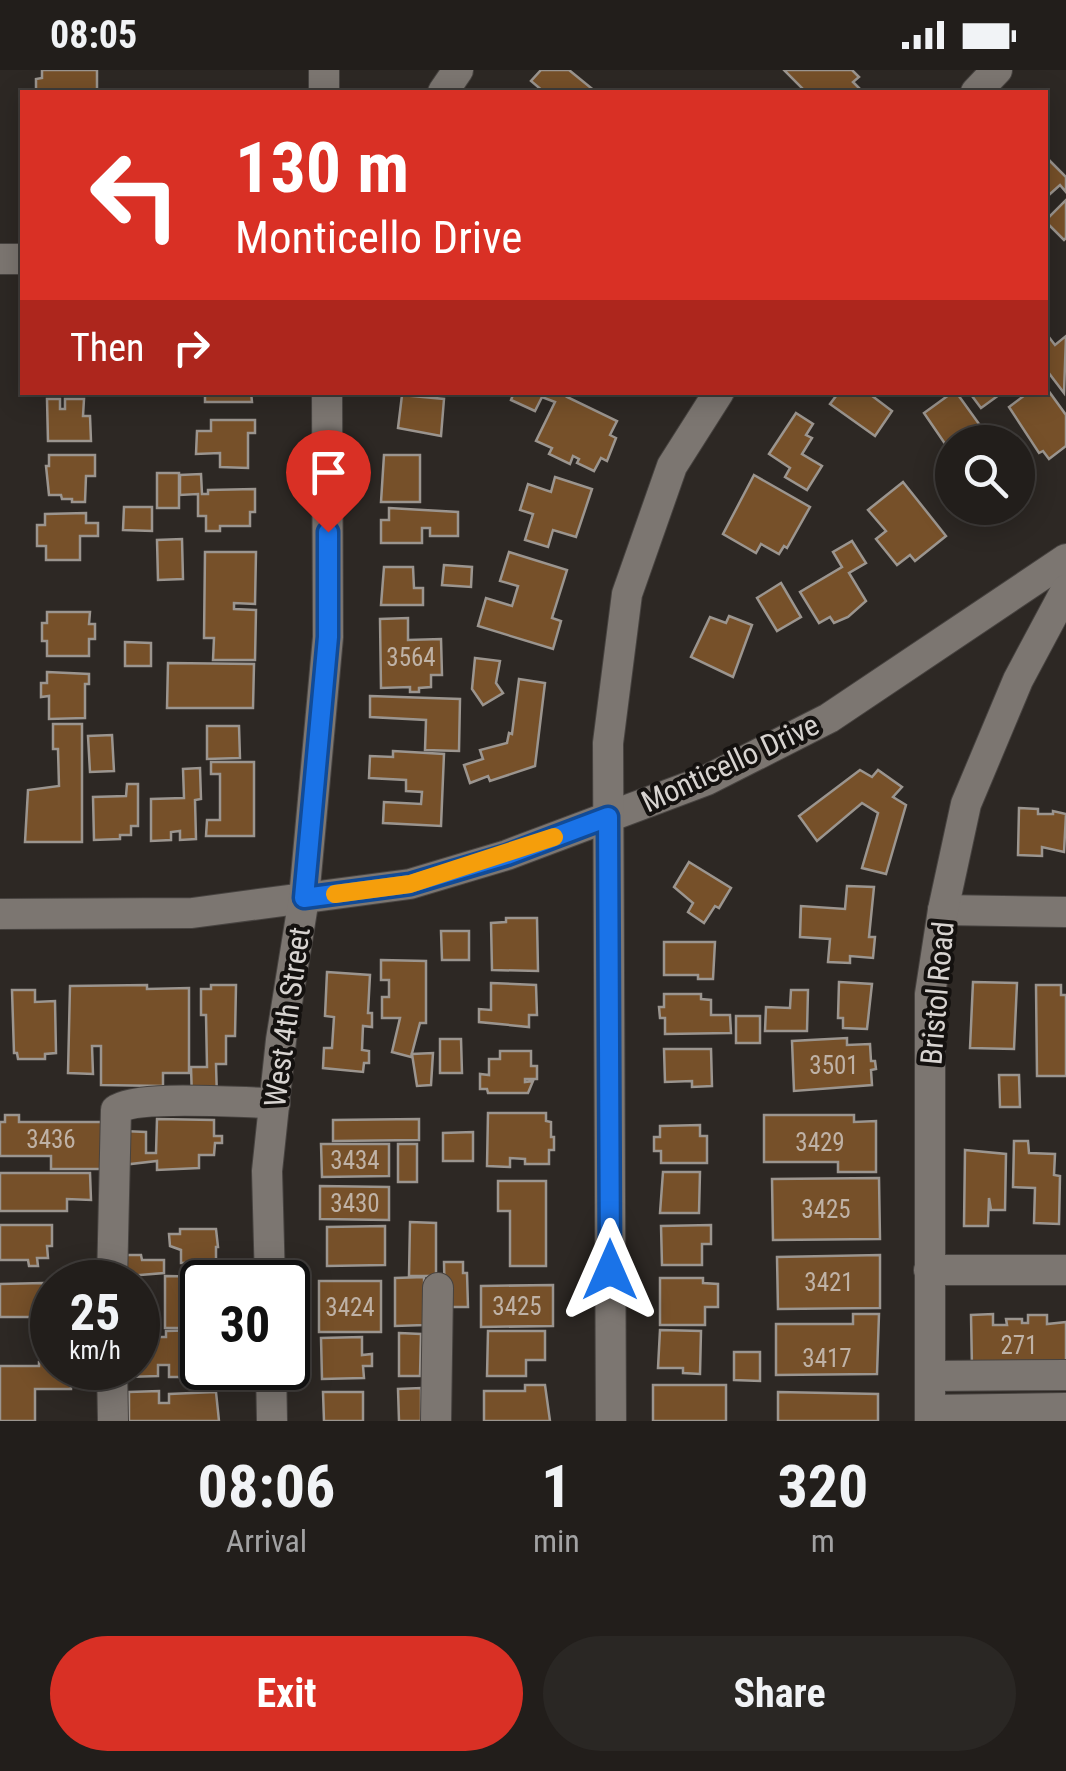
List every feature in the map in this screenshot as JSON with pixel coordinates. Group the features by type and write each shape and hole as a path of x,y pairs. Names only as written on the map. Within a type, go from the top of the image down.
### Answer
{"street":[{"path":"978,90 997,70"},
{"name":"West 4th Street","path":"269,1260 267,1170 281,1040 304,898 328,637 326,395"},
{"path":"611,1421 608,743 627,594 672,466 717,395"},
{"name":"Monticello Drive","path":"0,914 192,913 410,884 507,855 707,780 829,718 1066,559"},
{"name":"Bristol Road","path":"930,1415 930,994 943,910 966,804 1018,680 1066,590"},
{"path":"943,910 1066,912"},
{"path":"113,1260 116,1110 125,1102 275,1103"},
{"path":"928,1270 1066,1270"},
{"path":"436,1421 438,1288"},
{"path":"930,1376 1066,1375"},
{"path":"112,1390 113,1421"},
{"path":"271,1390 272,1421"},
{"path":"930,1415 1066,1408"}],"building":[{"path":"42,70 97,70 97,90 36,90 36,79 42,78"},
{"path":"541,70 569,70 594,90 542,90 531,81"},
{"path":"784,70 852,70 859,77 853,82 861,90 804,90"},
{"path":"1048,159 1066,177 1066,192 1060,185 1050,194"},
{"path":"1066,200 1064,240 1048,224 1048,218"},
{"path":"1048,336 1055,345 1066,336 1064,393 1048,372"},
{"path":"1048,390 1066,415 1066,446 1049,459 1035,447 1035,425 1021,425 1009,407 1025,395 1048,395"},
{"path":"205,395 251,395 252,402 205,402"},
{"path":"402,395 444,399 441,436 398,428"},
{"path":"513,395 568,395 617,421 610,435 616,438 607,461 601,458 594,471 577,463 579,459 573,456 570,464 549,454 552,448 536,441 555,402 542,397 535,411 511,400"},
{"path":"871,395 892,411 875,436 830,404 836,396"},
{"path":"949,395 958,395 980,425 935,425 935,429 924,413"},
{"path":"971,395 999,395 981,408"},
{"path":"47,399 60,399 60,409 65,409 65,399 84,399 83,416 90,416 91,441 48,441"},
{"path":"796,413 813,424 806,435 812,438 802,454 822,466 807,490 785,477 790,468 769,454"},
{"path":"211,420 255,420 255,433 248,433 248,468 220,467 220,453 196,454 197,431 211,431"},
{"path":"49,455 95,455 95,476 86,476 85,502 49,495"},
{"path":"384,455 420,455 420,502 381,502"},
{"path":"157,473 179,473 179,508 157,508"},
{"path":"201,474 202,494 208,494 208,490 255,489 255,512 250,512 250,526 220,526 220,531 206,531 206,516 198,516 198,494 180,495 180,475"},
{"path":"754,475 810,507 787,548 784,546 779,554 761,544 756,553 723,534"},
{"path":"555,477 592,489 576,537 553,530 548,547 525,540 533,514 520,510 528,484 551,492"},
{"path":"903,482 946,536 915,561 910,555 897,565 876,539 886,531 868,510"},
{"path":"124,507 152,507 152,531 123,530"},
{"path":"389,508 458,512 458,536 430,536 430,528 422,528 422,543 381,543 381,520 389,520"},
{"path":"86,513 86,523 98,523 98,536 80,536 80,560 46,560 46,546 37,546 37,525 45,525 45,514"},
{"path":"182,539 183,579 158,580 157,540"},
{"path":"852,541 866,563 849,573 866,601 848,617 834,623 830,617 819,623 800,592 842,567 833,552"},
{"path":"205,552 256,552 255,604 234,603 234,609 256,610 255,660 213,660 214,638 204,638"},
{"path":"509,552 567,570 552,618 561,621 553,649 478,626 486,598 512,606 518,586 500,581"},
{"path":"444,565 472,567 471,587 442,585"},
{"path":"384,567 413,567 414,588 423,588 423,605 381,605"},
{"path":"781,583 801,617 777,631 757,598"},
{"path":"47,612 90,612 89,624 95,624 95,639 89,639 89,656 47,656 42,623 47,623"},
{"path":"729,616 752,625 733,677 691,657 710,617 726,623"},
{"path":"408,618 408,640 441,639 442,675 431,675 431,687 419,688 419,692 410,692 410,687 381,688 380,619"},
{"path":"125,642 151,643 151,666 125,666"},
{"path":"475,658 500,661 496,683 503,693 483,705 472,689"},
{"path":"168,663 254,664 253,708 167,708"},
{"path":"47,672 89,674 89,684 85,684 85,718 49,719 49,696 41,697 41,683 47,683"},
{"path":"519,679 545,683 535,766 490,781 488,776 470,783 464,765 483,759 480,750 507,743 509,733 512,734"},
{"path":"370,696 460,699 459,751 425,750 426,720 370,717"},
{"path":"53,724 82,724 82,842 25,842 28,790 59,786"},
{"path":"207,726 239,726 240,758 207,759"},
{"path":"112,735 114,771 90,772 88,736"},
{"path":"393,751 444,754 441,826 383,823 384,802 421,804 422,792 406,791 406,780 369,778 370,756 393,757"},
{"path":"211,762 254,762 254,836 206,836 207,820 220,820 220,774 211,774"},
{"path":"200,768 201,799 195,800 196,839 180,840 180,831 171,832 171,840 151,841 151,799 184,798 183,769"},
{"path":"860,770 872,777 878,770 902,787 893,797 906,805 886,874 862,868 878,813 862,803 817,841 799,816"},
{"path":"127,784 138,784 138,826 131,826 131,835 120,835 120,839 94,840 93,797 126,796"},
{"path":"1019,808 1038,809 1038,814 1066,814 1064,852 1042,847 1042,856 1018,855"},
{"path":"689,862 731,888 704,923 688,912 693,903 674,887"},
{"path":"847,886 874,887 869,937 875,937 873,958 850,956 850,963 828,962 830,939 800,937 801,906 845,909"},
{"path":"506,918 537,918 538,971 492,970 491,923 506,922"},
{"path":"441,931 469,931 469,960 442,960"},
{"path":"664,942 715,942 713,979 664,975"},
{"path":"381,960 426,961 426,1023 420,1023 411,1057 392,1052 400,1018 382,1018 382,997 389,997 389,980 381,980"},
{"path":"327,972 370,975 368,1013 372,1013 372,1027 363,1026 362,1050 369,1051 369,1063 364,1063 363,1072 323,1068 324,1048 332,1048 334,1017 325,1016"},
{"path":"839,982 872,984 867,1029 843,1028 843,1018 838,1018"},
{"path":"973,982 1017,983 1014,1049 970,1048"},
{"path":"491,983 536,985 537,1015 529,1015 529,1027 479,1022 479,1009 491,1010"},
{"path":"147,985 147,989 189,988 189,1073 163,1073 163,1086 101,1085 101,1046 92,1046 93,1074 68,1073 70,986"},
{"path":"211,985 236,985 235,1036 226,1036 226,1064 216,1064 217,1098 192,1099 191,1067 207,1067 201,989 211,989"},
{"path":"1036,985 1061,985 1061,995 1066,995 1066,1076 1037,1076"},
{"path":"12,990 35,990 35,1002 55,1001 56,1053 45,1054 45,1059 18,1059 14,1053"},
{"path":"791,990 808,990 807,1031 765,1031 766,1007 790,1008"},
{"path":"664,994 701,994 701,999 711,1000 711,1015 730,1015 731,1033 665,1034 665,1018 660,1018 659,1007 664,1007"},
{"path":"736,1016 760,1016 760,1043 736,1043"},
{"path":"847,1038 847,1045 870,1044 876,1069 871,1070 872,1085 794,1091 792,1041"},
{"path":"440,1039 461,1039 462,1073 440,1073"},
{"path":"664,1049 711,1049 712,1086 692,1087 692,1081 665,1082"},
{"path":"500,1051 531,1051 531,1066 537,1066 537,1079 525,1079 533,1081 528,1093 488,1093 487,1089 480,1089 480,1074 489,1075 489,1059 500,1059"},
{"path":"433,1053 431,1085 417,1086 412,1054"},
{"path":"999,1075 1019,1075 1020,1107 1000,1107"},
{"path":"488,1113 546,1113 554,1137 549,1164 525,1164 525,1159 510,1158 510,1167 487,1166"},
{"path":"5,1115 19,1115 19,1122 102,1122 102,1169 51,1169 51,1156 0,1156 0,1122 5,1122"},
{"path":"764,1115 854,1115 854,1122 876,1121 876,1172 838,1172 838,1162 764,1162"},
{"path":"157,1119 214,1120 214,1136 222,1136 222,1143 215,1143 214,1155 199,1155 199,1168 157,1170 157,1161 122,1165 123,1131 146,1132 146,1153 156,1153"},
{"path":"419,1119 419,1140 333,1141 333,1120"},
{"path":"700,1125 700,1136 707,1136 707,1163 661,1163 661,1151 654,1151 654,1137 660,1137 660,1126"},
{"path":"473,1132 473,1161 443,1161 443,1133"},
{"path":"1014,1141 1028,1141 1029,1153 1055,1154 1054,1175 1060,1176 1059,1224 1034,1223 1035,1188 1013,1187"},
{"path":"321,1144 389,1144 389,1176 322,1177"},
{"path":"398,1144 417,1144 417,1182 398,1182"},
{"path":"965,1150 1006,1154 1005,1210 991,1210 989,1198 988,1226 964,1226"},
{"path":"663,1172 700,1172 699,1213 660,1213"},
{"path":"0,1173 90,1173 91,1200 67,1199 67,1211 0,1211"},
{"path":"879,1178 880,1239 773,1240 772,1179"},
{"path":"498,1181 546,1181 546,1266 510,1266 510,1211 498,1211"},
{"path":"320,1186 389,1187 389,1220 320,1219"},
{"path":"410,1222 436,1223 436,1276 409,1276"},
{"path":"0,1225 52,1225 48,1258 30,1260 30,1266 28,1260 0,1260"},
{"path":"711,1225 711,1244 702,1244 702,1265 662,1265 661,1226"},
{"path":"385,1226 385,1265 327,1266 327,1227"},
{"path":"180,1229 216,1229 216,1260 181,1260 181,1250 170,1246 169,1234 180,1234"},
{"path":"115,1255 141,1255 142,1260 115,1260"},
{"path":"880,1255 880,1308 778,1309 777,1257"},
{"path":"444,1262 463,1262 468,1307 445,1307"},
{"path":"165,1276 180,1276 180,1328 165,1328"},
{"path":"424,1277 425,1325 395,1326 395,1278"},
{"path":"660,1278 703,1278 703,1283 718,1284 718,1307 705,1307 705,1325 660,1325"},
{"path":"319,1281 381,1281 381,1332 319,1332"},
{"path":"30,1283 30,1317 0,1317 0,1284"},
{"path":"553,1285 553,1326 481,1327 481,1286"},
{"path":"853,1314 879,1314 877,1374 776,1375 776,1324 853,1324"},
{"path":"993,1314 993,1325 1007,1325 1006,1319 1028,1323 1028,1315 1047,1315 1047,1324 1066,1322 1066,1369 972,1369 971,1315"},
{"path":"660,1330 701,1331 700,1374 683,1373 683,1368 658,1368"},
{"path":"166,1331 180,1331 180,1377 169,1377 169,1365 160,1365 160,1337 166,1337"},
{"path":"488,1331 545,1331 545,1360 526,1360 526,1376 487,1376"},
{"path":"399,1333 421,1334 420,1376 399,1376"},
{"path":"362,1337 362,1355 372,1354 372,1366 363,1366 364,1378 322,1379 321,1338"},
{"path":"734,1352 760,1352 760,1381 734,1380"},
{"path":"0,1366 30,1366 35,1421 0,1421"},
{"path":"525,1385 545,1385 550,1421 484,1421 484,1391 525,1391"},
{"path":"653,1385 726,1385 726,1421 653,1421"},
{"path":"421,1388 421,1421 399,1421 398,1389"},
{"path":"159,1391 159,1403 169,1403 169,1394 216,1392 219,1421 129,1421 129,1392"},
{"path":"323,1392 363,1392 363,1421 324,1421"},
{"path":"778,1392 878,1394 878,1421 778,1421"}],"slow traffic":[{"path":"335,894 410,884 554,837"}],"route":[{"path":"328,532 328,637 304,898 410,884 507,855 608,817 610,1270"}]}
